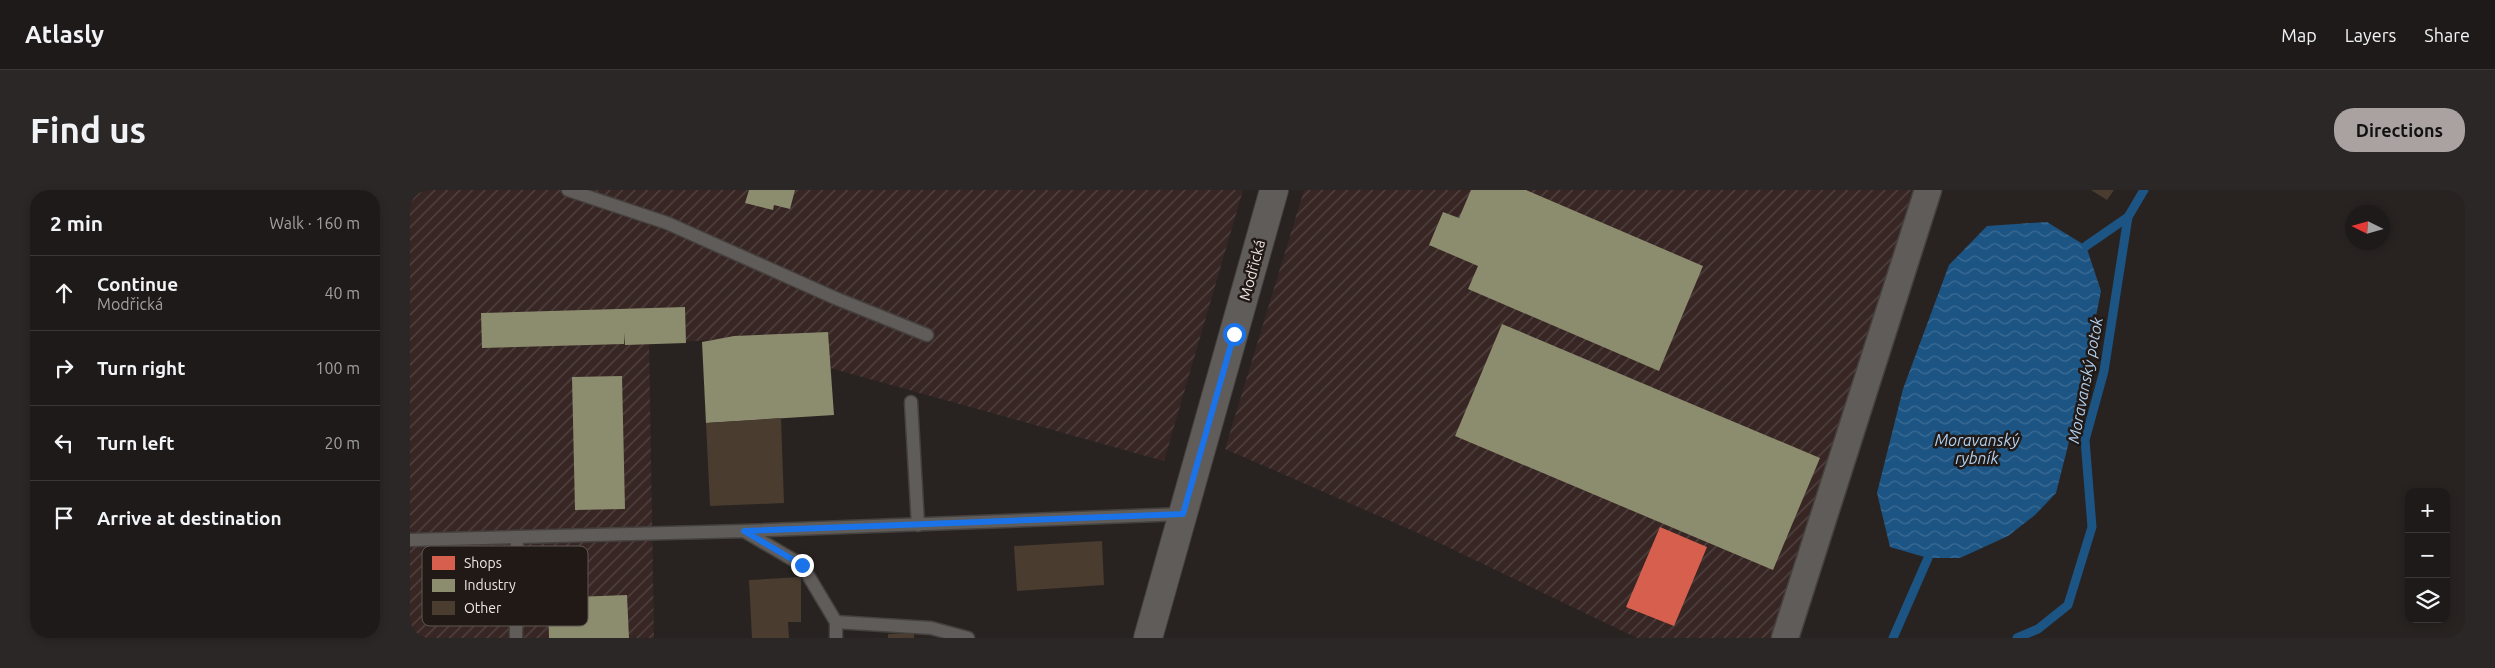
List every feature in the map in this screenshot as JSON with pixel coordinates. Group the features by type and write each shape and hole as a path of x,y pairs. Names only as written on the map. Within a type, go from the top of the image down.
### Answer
{"street":[{"name":"Modřická","path":"1148,638 1274,190"},
{"path":"1785,638 1928,190"}],"lane":[{"path":"568,190 667,223 835,298 927,335"},
{"path":"911,402 918,525"},
{"path":"410,540 744,531 1183,514"},
{"path":"744,531 802,565 836,622 836,638"},
{"path":"517,537 517,546"},
{"path":"836,622 931,628 968,638"}],"shaded area":[{"path":"410,190 1243,190 1164,461 830,368 828,332 649,344 654,638 410,638"},
{"path":"1304,190 1916,190 1771,638 1637,638 1425,536 1225,449"}],"water":[{"name":"Moravanský rybník","path":"2047,222 2086,246 2101,291 2078,406 2056,493 2035,515 2008,536 1960,558 1928,558 1890,547 1877,493 1903,389 1949,265 1987,226"}],"building: Shops":[{"path":"1660,527 1707,547 1674,626 1626,607"}],"building: Industry":[{"path":"749,190 795,190 790,209 774,205 773,210 745,203"},
{"path":"1471,190 1526,190 1703,266 1659,371 1468,289 1478,266 1429,245 1443,212 1459,218"},
{"path":"685,307 686,343 625,345 624,333 624,344 482,348 481,313"},
{"path":"1502,324 1820,458 1773,570 1455,436"},
{"path":"828,332 834,415 706,423 702,342 734,336"},
{"path":"622,376 625,509 575,510 572,377"},
{"path":"627,595 629,638 549,638 549,626 588,626 588,596"}],"building: Other":[{"path":"2091,190 2114,190 2107,200"},
{"path":"781,418 784,503 710,506 706,423"},
{"path":"1102,541 1104,585 1017,591 1014,546"},
{"path":"801,577 801,622 788,622 789,638 752,638 749,580"},
{"path":"914,633 914,638 888,638 888,634"}],"waterway":[{"name":"Moravanský potok","path":"2017,638 2038,629 2068,605 2092,527 2085,440 2104,371 2128,217 2144,190"},
{"path":"2086,246 2128,217"},
{"path":"1893,638 1928,558"}],"route":[{"path":"802,565 744,531 1183,514 1234,334"}]}
